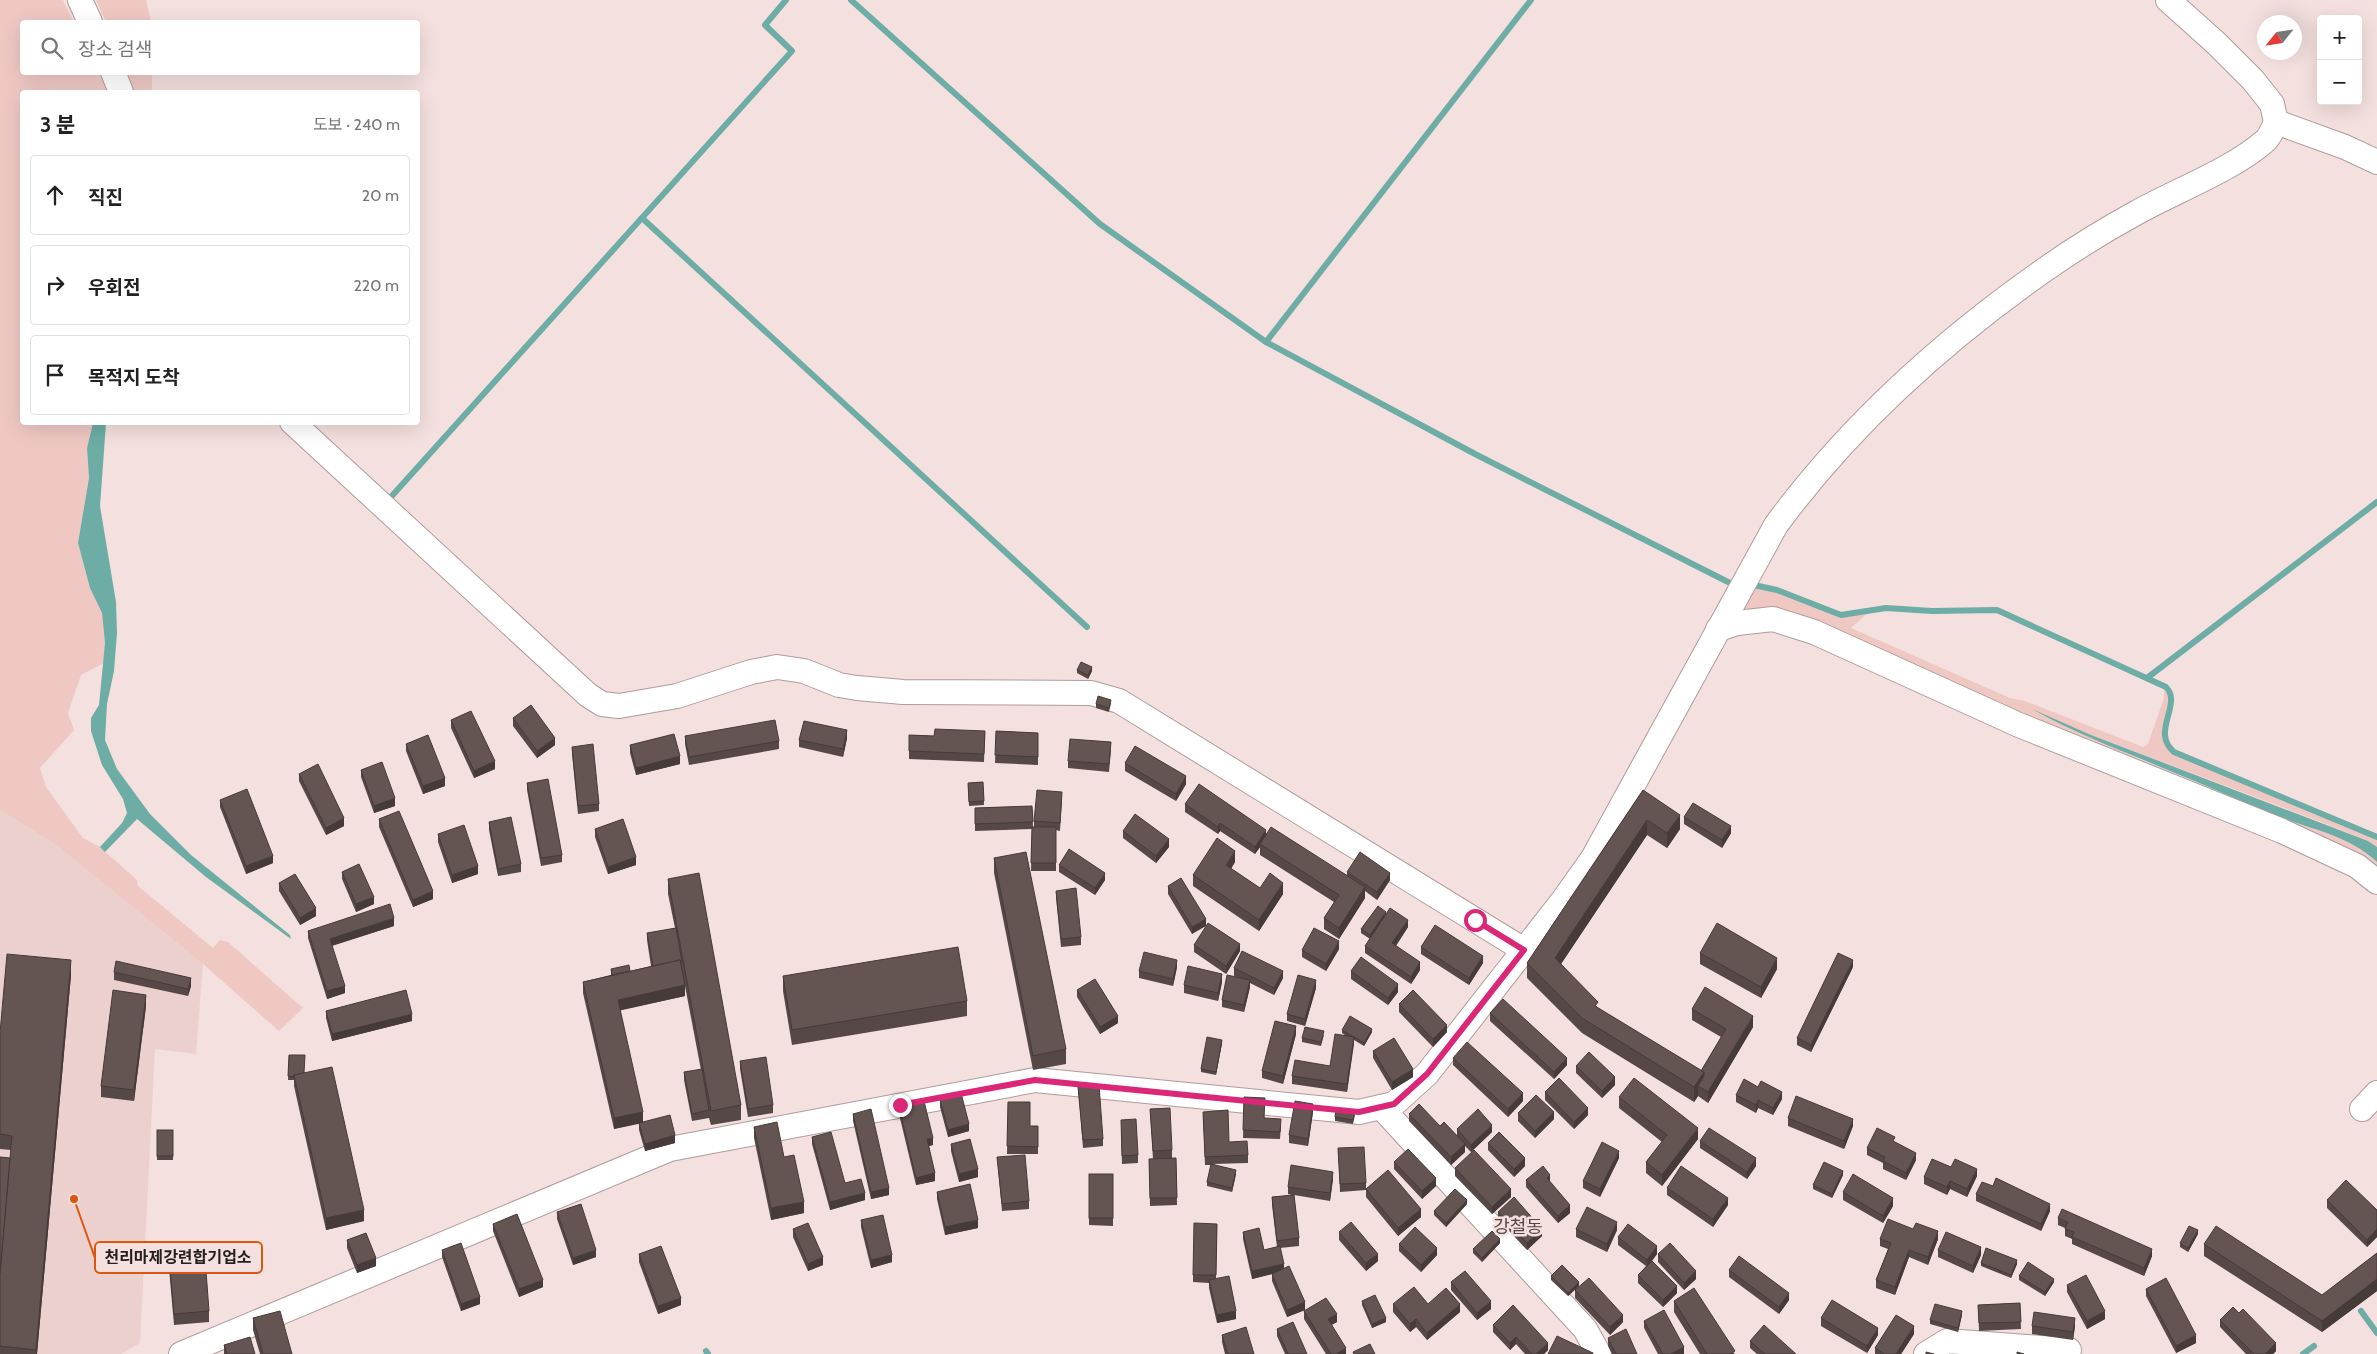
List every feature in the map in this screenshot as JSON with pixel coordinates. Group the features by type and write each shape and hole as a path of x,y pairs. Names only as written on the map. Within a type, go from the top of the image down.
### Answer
{"street":[{"path":"80,0 89,20"},
{"path":"181,1354 670,1150 1035,1080 1359,1112 1394,1104 1427,1074 1593,858 1776,525 1802,490 1843,443 1876,409 1990,310 2041,273 2137,212 2250,152 2267,140 2276,122 2272,104 2253,80 2216,42 2168,0"},
{"path":"114,75 120,90"},
{"path":"2276,122 2345,147 2377,162"},
{"path":"295,425 588,695 602,704 620,706 677,696 751,672 777,667 804,671 839,685 903,692 1091,693 1119,701 1524,950"},
{"path":"1718,629 1736,623 1773,619 1814,632 2019,725 2282,831 2357,866 2377,882"},
{"path":"1381,1107 1585,1329 1599,1354"},
{"path":"1926,1354 1947,1341 2069,1350"}],"shaded area":[{"path":"0,0 63,0 73,20 20,20 20,75 100,75 107,90 20,90 20,425 93,425 87,448 89,478 78,543 90,588 102,613 105,643 104,663 81,675 68,713 74,730 40,768 46,787 83,838 100,847 137,880 138,886 213,948 220,940 228,942 303,1008 279,1031 203,964 56,845 0,810"},
{"path":"96,0 146,0 151,20 105,20"},
{"path":"125,75 152,75 152,90 129,90"},
{"path":"1748,586 1776,592 1841,617 1867,614 1851,628 2010,698 2025,701 2143,747 2148,744 2164,698 2164,689 2168,695 2169,703 2163,729 2163,738 2166,746 2173,754 2356,829 2377,839 2377,847 2368,841 2319,821 2091,735 2036,712 2244,803 2341,838 2365,852 2377,862 2377,875 2336,847 1736,614"},
{"path":"0,810 56,845 203,964 196,1054 155,1049 140,1343 121,1354 0,1354"}],"water":[{"path":"93,425 106,425 100,506 116,602 117,633 114,671 107,704 105,740 117,769 150,814 191,855 290,935 291,939 206,877 137,819 105,852 100,847 122,823 127,813 123,799 102,765 91,731 91,718 99,705 105,643 102,613 90,588 78,543 89,478 87,448"},
{"path":"2032,709 2091,735 2368,841 2377,847 2377,862 2365,852 2341,839 2275,815 2117,749"}],"building":[{"path":"1081,662 1092,667 1088,675 1077,670"},
{"path":"1098,696 1111,700 1109,708 1096,704"},
{"path":"531,705 555,738 537,751 513,718"},
{"path":"471,711 495,761 474,771 451,720"},
{"path":"775,720 779,741 689,757 685,736"},
{"path":"804,721 847,730 843,749 799,740"},
{"path":"935,729 985,731 984,754 909,751 909,735 934,736"},
{"path":"996,731 1038,733 1038,757 995,755"},
{"path":"674,734 680,756 636,768 630,745"},
{"path":"428,735 445,778 423,786 406,744"},
{"path":"1070,739 1111,742 1109,764 1068,761"},
{"path":"593,744 599,804 578,806 572,747"},
{"path":"1135,746 1186,776 1176,794 1125,763"},
{"path":"382,762 395,798 374,806 361,770"},
{"path":"318,764 344,818 326,828 299,774"},
{"path":"548,779 562,855 541,858 527,783"},
{"path":"983,782 984,801 969,802 968,783"},
{"path":"1199,784 1266,830 1255,847 1220,823 1218,827 1185,804"},
{"path":"247,789 273,856 246,866 220,800"},
{"path":"1037,790 1062,792 1060,823 1034,821"},
{"path":"1643,790 1680,815 1667,833 1647,820 1555,958 1598,1002 1595,1006 1704,1072 1694,1087 1582,1018 1527,963"},
{"path":"1693,803 1731,826 1722,840 1684,817"},
{"path":"1032,806 1033,822 975,824 975,808"},
{"path":"399,811 433,891 413,900 379,819"},
{"path":"1135,814 1169,839 1156,856 1123,831"},
{"path":"511,817 521,864 498,869 489,822"},
{"path":"623,819 636,857 608,867 595,829"},
{"path":"464,825 478,866 452,875 438,834"},
{"path":"1032,827 1056,827 1056,863 1031,863"},
{"path":"1271,827 1365,887 1339,928 1324,918 1339,895 1260,844"},
{"path":"1217,838 1235,851 1226,865 1260,888 1270,873 1283,883 1259,920 1193,875"},
{"path":"1069,849 1105,873 1095,888 1059,865"},
{"path":"1026,852 1066,1049 1033,1056 994,858"},
{"path":"1360,852 1390,873 1377,892 1347,872"},
{"path":"359,864 374,897 356,904 342,872"},
{"path":"699,873 741,1105 711,1111 668,879"},
{"path":"295,874 316,908 300,918 279,883"},
{"path":"1181,878 1206,919 1192,927 1168,886"},
{"path":"1076,888 1081,937 1061,939 1056,891"},
{"path":"390,904 394,918 330,939 345,986 327,991 308,931"},
{"path":"1378,906 1386,912 1370,935 1361,929"},
{"path":"1390,908 1408,920 1392,943 1420,962 1411,977 1365,946"},
{"path":"1208,923 1240,944 1226,966 1194,945"},
{"path":"1717,923 1777,958 1761,987 1700,953"},
{"path":"1435,925 1483,956 1469,978 1421,947"},
{"path":"676,928 682,962 680,960 653,966 647,933"},
{"path":"1314,928 1339,941 1326,964 1302,950"},
{"path":"958,947 967,1001 792,1030 783,976"},
{"path":"1242,951 1283,971 1274,988 1234,968"},
{"path":"1144,952 1177,960 1173,979 1139,971"},
{"path":"1838,953 1853,960 1811,1045 1797,1038"},
{"path":"7,954 71,960 36,1350 0,1346 0,1273 12,1136 0,1134 0,1033"},
{"path":"1361,957 1398,984 1388,998 1351,971"},
{"path":"680,960 685,985 618,1000 643,1112 614,1118 583,982"},
{"path":"116,961 191,978 188,989 114,972"},
{"path":"629,965 630,971 612,975 611,969"},
{"path":"1188,966 1222,974 1218,993 1184,985"},
{"path":"1227,975 1250,980 1244,1005 1222,1000"},
{"path":"1298,975 1316,980 1305,1019 1287,1014"},
{"path":"1095,979 1118,1016 1100,1027 1077,990"},
{"path":"1705,987 1753,1016 1708,1092 1698,1086 1704,1076 1704,1072 1701,1071 1726,1029 1692,1009"},
{"path":"113,990 146,995 134,1090 101,1086"},
{"path":"406,990 412,1014 332,1034 326,1011"},
{"path":"1413,990 1447,1025 1433,1039 1399,1004"},
{"path":"1503,999 1567,1058 1554,1072 1490,1013"},
{"path":"1350,1016 1372,1029 1364,1043 1342,1030"},
{"path":"1275,1021 1296,1026 1283,1076 1262,1071"},
{"path":"1305,1027 1324,1031 1321,1042 1302,1038"},
{"path":"1335,1034 1354,1037 1347,1084 1292,1076 1295,1060 1330,1066"},
{"path":"1207,1037 1222,1040 1216,1072 1201,1069"},
{"path":"1394,1038 1413,1069 1392,1082 1373,1051"},
{"path":"1467,1042 1523,1093 1508,1109 1453,1058"},
{"path":"1589,1052 1615,1077 1602,1091 1576,1066"},
{"path":"289,1055 305,1055 304,1073 294,1075 294,1077 288,1076"},
{"path":"766,1057 773,1105 748,1109 740,1061"},
{"path":"332,1067 364,1210 326,1218 294,1075"},
{"path":"702,1069 709,1110 692,1114 684,1072"},
{"path":"1559,1078 1588,1108 1574,1122 1545,1092"},
{"path":"1634,1078 1698,1128 1662,1175 1646,1162 1667,1135 1619,1097"},
{"path":"1744,1079 1758,1087 1761,1081 1782,1092 1773,1108 1758,1100 1756,1105 1736,1095"},
{"path":"1099,1085 1103,1139 1083,1140 1078,1087"},
{"path":"961,1093 969,1124 948,1130 940,1099"},
{"path":"1536,1095 1554,1112 1535,1131 1518,1113"},
{"path":"1796,1096 1853,1119 1844,1141 1788,1118"},
{"path":"1244,1097 1265,1098 1264,1118 1281,1119 1280,1132 1243,1130"},
{"path":"924,1101 933,1138 927,1139 935,1173 916,1178 899,1107"},
{"path":"1295,1101 1313,1104 1308,1139 1289,1135"},
{"path":"1008,1102 1030,1102 1030,1126 1038,1126 1038,1147 1007,1146"},
{"path":"1419,1104 1440,1126 1444,1122 1465,1144 1451,1157 1409,1114"},
{"path":"1170,1108 1172,1150 1153,1151 1150,1109"},
{"path":"1336,1108 1355,1111 1353,1120 1335,1117"},
{"path":"871,1109 889,1188 871,1192 853,1114"},
{"path":"1478,1109 1492,1125 1471,1145 1457,1129"},
{"path":"1228,1110 1229,1142 1247,1141 1248,1155 1205,1157 1203,1112"},
{"path":"670,1115 675,1135 645,1144 639,1123"},
{"path":"1136,1119 1138,1155 1122,1156 1121,1120"},
{"path":"777,1122 784,1157 794,1155 804,1202 771,1208 754,1127"},
{"path":"1709,1128 1756,1158 1747,1172 1700,1141"},
{"path":"1877,1128 1895,1137 1893,1141 1916,1153 1906,1173 1883,1161 1885,1157 1867,1148"},
{"path":"157,1130 173,1130 173,1156 157,1156"},
{"path":"831,1132 845,1183 861,1179 865,1193 830,1202 812,1137"},
{"path":"1499,1132 1525,1158 1514,1169 1488,1143"},
{"path":"970,1139 978,1169 959,1174 951,1144"},
{"path":"1602,1142 1619,1151 1600,1189 1583,1181"},
{"path":"1364,1147 1366,1183 1340,1184 1338,1148"},
{"path":"1408,1149 1436,1178 1422,1191 1394,1162"},
{"path":"1474,1150 1511,1189 1492,1207 1455,1168"},
{"path":"1025,1155 1029,1201 1002,1204 997,1157"},
{"path":"0,1157 10,1158 0,1273"},
{"path":"1176,1158 1177,1198 1150,1198 1149,1159"},
{"path":"1932,1159 1951,1167 1955,1159 1977,1169 1967,1189 1950,1181 1947,1187 1924,1177"},
{"path":"1824,1162 1843,1171 1832,1194 1813,1185"},
{"path":"1211,1164 1236,1170 1232,1188 1207,1182"},
{"path":"1291,1165 1333,1172 1330,1193 1288,1187"},
{"path":"1543,1166 1550,1175 1547,1178 1570,1205 1558,1216 1526,1180"},
{"path":"1681,1166 1728,1198 1713,1219 1667,1188"},
{"path":"1388,1170 1421,1209 1398,1228 1366,1189"},
{"path":"1089,1174 1113,1174 1113,1218 1089,1218"},
{"path":"1853,1174 1893,1198 1883,1216 1843,1192"},
{"path":"1996,1178 2050,1204 2041,1224 1976,1194 1982,1182 1993,1186"},
{"path":"2346,1180 2377,1210 2377,1229 2367,1240 2327,1200"},
{"path":"970,1184 978,1220 945,1227 937,1192"},
{"path":"1455,1189 1467,1200 1446,1223 1434,1211"},
{"path":"1294,1195 1299,1238 1277,1241 1272,1197"},
{"path":"1514,1197 1542,1229 1527,1243 1498,1212"},
{"path":"581,1204 596,1250 573,1258 557,1212"},
{"path":"1587,1207 1617,1222 1607,1244 1576,1229"},
{"path":"2062,1209 2152,1249 2144,1268 2072,1237 2074,1232 2065,1229 2068,1222 2058,1218"},
{"path":"517,1214 543,1280 519,1289 493,1224"},
{"path":"883,1215 892,1255 871,1260 861,1220"},
{"path":"1888,1219 1913,1229 1916,1223 1938,1231 1928,1257 1909,1250 1895,1287 1876,1280 1891,1243 1880,1239"},
{"path":"1351,1222 1378,1254 1366,1263 1339,1232"},
{"path":"808,1223 823,1257 808,1264 793,1229"},
{"path":"1194,1223 1217,1224 1216,1275 1193,1275"},
{"path":"1628,1224 1657,1246 1647,1260 1618,1237"},
{"path":"2189,1226 2198,1230 2188,1248 2180,1243"},
{"path":"2216,1226 2322,1295 2377,1253 2377,1279 2322,1321 2204,1244"},
{"path":"1415,1227 1437,1248 1421,1265 1399,1244"},
{"path":"1259,1228 1264,1250 1280,1246 1284,1264 1252,1271 1243,1232"},
{"path":"1492,1231 1500,1239 1482,1258 1473,1249"},
{"path":"1946,1232 1981,1247 1973,1266 1938,1250"},
{"path":"366,1233 376,1258 357,1265 347,1240"},
{"path":"461,1243 480,1297 461,1304 442,1250"},
{"path":"1670,1243 1696,1271 1684,1283 1658,1254"},
{"path":"204,1244 209,1311 174,1314 168,1246"},
{"path":"661,1246 681,1298 658,1306 639,1254"},
{"path":"1986,1248 2017,1260 2011,1275 1981,1263"},
{"path":"1739,1256 1789,1293 1779,1307 1729,1270"},
{"path":"1652,1261 1677,1286 1663,1300 1638,1275"},
{"path":"2028,1262 2054,1279 2045,1292 2019,1276"},
{"path":"1562,1265 1579,1282 1568,1293 1551,1276"},
{"path":"1289,1266 1305,1302 1287,1310 1272,1274"},
{"path":"1465,1271 1491,1301 1477,1313 1451,1282"},
{"path":"2086,1275 2105,1311 2087,1321 2067,1285"},
{"path":"1229,1276 1236,1311 1217,1315 1209,1280"},
{"path":"1589,1278 1623,1315 1610,1327 1575,1290"},
{"path":"2166,1278 2196,1335 2176,1346 2146,1289"},
{"path":"1414,1287 1428,1304 1446,1288 1460,1304 1427,1333 1416,1319 1410,1324 1393,1304"},
{"path":"1694,1288 1735,1351 1730,1354 1707,1354 1674,1301"},
{"path":"1375,1295 1386,1318 1372,1324 1362,1301"},
{"path":"1326,1298 1337,1314 1328,1319 1346,1348 1336,1354 1331,1354 1304,1311"},
{"path":"1832,1300 1878,1328 1867,1346 1821,1318"},
{"path":"2020,1303 2021,1322 1979,1323 1978,1305"},
{"path":"1935,1304 1962,1311 1958,1328 1930,1320"},
{"path":"1513,1305 1548,1343 1536,1354 1532,1354 1516,1337 1510,1343 1493,1325"},
{"path":"2233,1307 2239,1313 2243,1309 2276,1343 2265,1354 2254,1354 2220,1320"},
{"path":"1664,1310 1684,1347 1671,1354 1663,1354 1644,1321"},
{"path":"280,1311 292,1354 263,1354 253,1318"},
{"path":"2034,1312 2075,1318 2073,1332 2032,1326"},
{"path":"1896,1315 1914,1326 1896,1354 1884,1354 1875,1348"},
{"path":"1293,1322 1307,1354 1288,1354 1277,1329"},
{"path":"1764,1325 1796,1354 1765,1354 1750,1341"},
{"path":"1246,1327 1254,1354 1228,1354 1222,1335"},
{"path":"1626,1329 1637,1354 1616,1354 1608,1338"},
{"path":"1557,1336 1593,1353 1593,1354 1548,1354"},
{"path":"250,1337 255,1354 227,1354 224,1345"},
{"path":"1370,1344 1375,1354 1354,1354 1353,1352"}],"waterway":[{"path":"390,498 792,51 765,25 786,0"},
{"path":"851,0 1100,224 1266,342 1475,454 1730,583"},
{"path":"1266,342 1531,0"},
{"path":"642,218 1087,627"},
{"path":"2147,678 2377,502"},
{"path":"1749,584 1777,590 1841,615 1886,608 1932,611 1997,610 2166,687 2170,694 2171,702 2165,727 2165,736 2167,744 2174,752 2377,837"},
{"path":"2361,1311 2377,1333"},
{"path":"2303,1354 2314,1346"}],"place":[{"name":"천리마제강련합기업소","path":"74,1199"}],"district":[{"name":"강철동","path":"1518,1227"}],"route":[{"path":"900,1105 1035,1080 1359,1112 1394,1104 1427,1074 1524,950 1475,920"}]}
